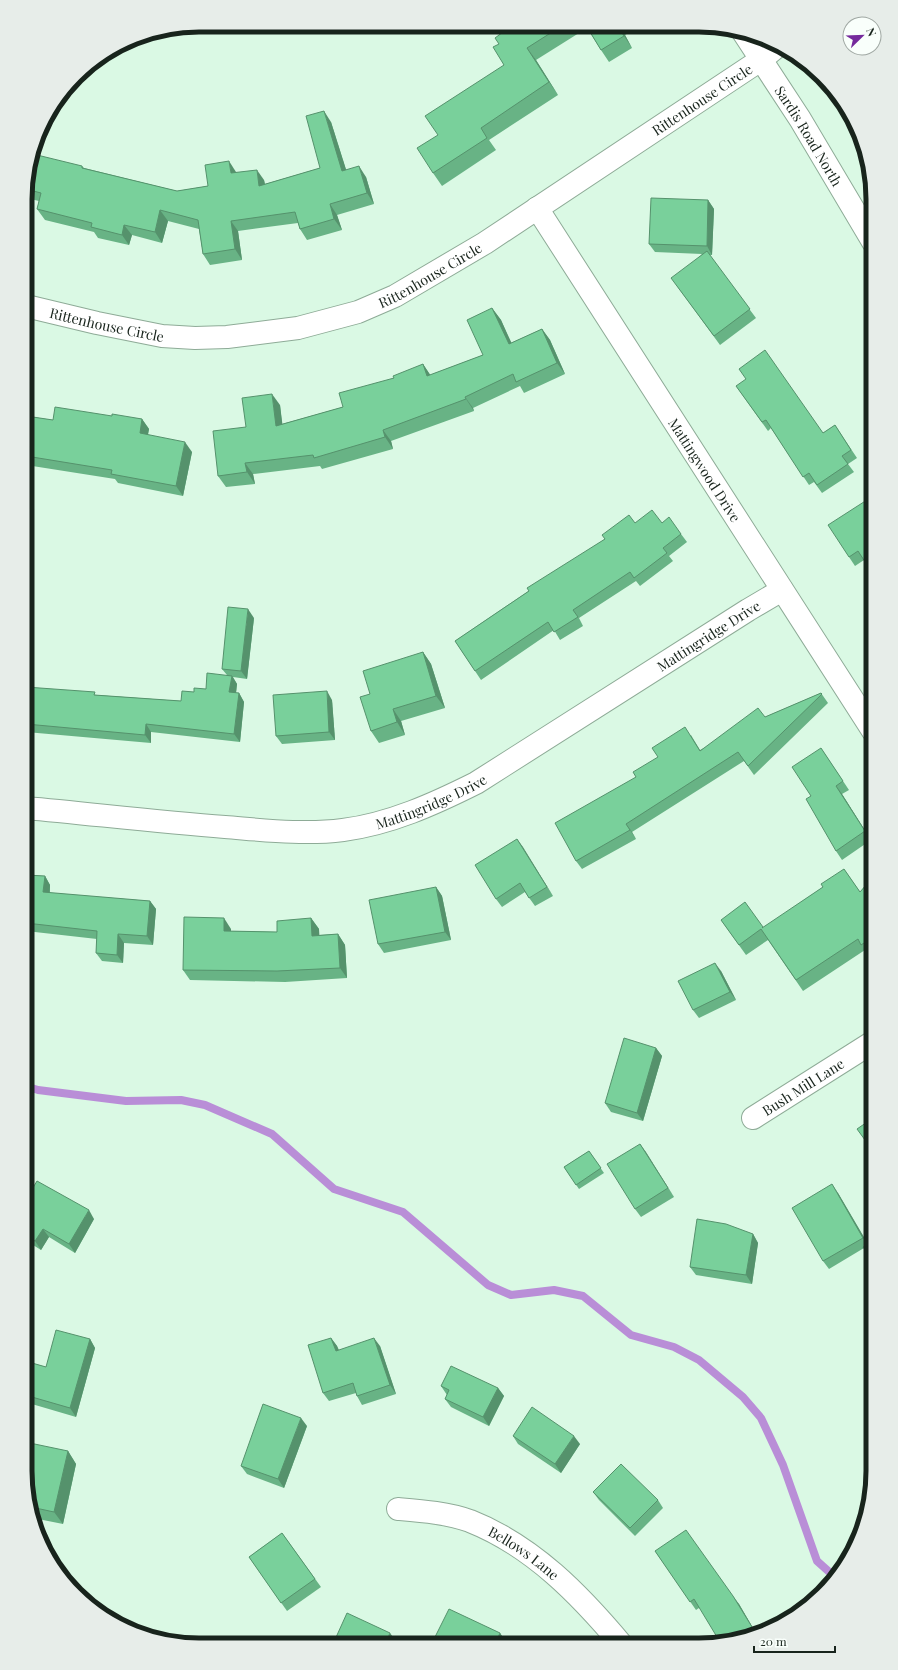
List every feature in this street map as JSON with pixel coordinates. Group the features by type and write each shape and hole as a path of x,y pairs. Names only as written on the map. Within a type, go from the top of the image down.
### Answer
{"street":[{"name":"Sardis Road North","path":"748,40 800,119 866,230"},
{"name":"Rittenhouse Circle","path":"32,307 97,323 169,336 195,338 227,337 298,328 358,312 395,296 485,243 762,59 774,49"},
{"name":"Mattingwood Drive","path":"537,208 866,720"},
{"name":"Mattingridge Drive","path":"32,809 263,830 304,832 342,830 377,823 443,800 476,783 748,610 782,590"},
{"name":"Bush Mill Lane","path":"753,1118 866,1046"},
{"name":"Bellows Lane","path":"398,1509 443,1514 463,1519 501,1536 534,1556 568,1586 598,1615 616,1638"}],"building":[{"path":"503,32 552,32 527,48 549,82 481,128 487,138 433,173 417,148 438,135 425,116 504,65 493,47 499,44 495,38"},
{"path":"590,32 622,32 624,36 601,50"},
{"path":"324,111 342,171 359,166 367,193 330,204 334,219 300,229 295,212 231,221 235,249 203,254 198,220 160,210 155,232 124,225 122,235 91,227 92,223 37,209 41,193 32,191 32,188 38,155 82,166 82,168 177,191 208,186 205,165 229,161 231,173 257,170 259,186 320,168 306,116"},
{"path":"651,198 708,200 707,246 649,244"},
{"path":"707,251 750,309 714,336 671,278"},
{"path":"492,308 509,344 542,329 557,363 516,382 513,374 465,397 466,399 383,430 385,437 314,458 313,455 245,463 247,472 218,476 213,431 246,427 242,398 272,394 276,426 343,407 339,393 394,378 393,376 423,364 427,376 483,355 467,320"},
{"path":"765,350 823,433 835,425 851,450 842,456 848,464 817,485 809,473 803,477 766,420 762,422 736,386 746,379 739,369"},
{"path":"55,407 142,419 140,433 185,442 176,486 111,474 112,470 32,457 32,417 53,420"},
{"path":"866,501 866,563 858,551 849,557 828,525"},
{"path":"652,510 662,523 669,517 681,534 663,548 667,553 634,578 630,572 573,610 578,617 554,632 548,622 475,671 455,641 529,591 527,588 605,539 602,535 629,515 635,523"},
{"path":"228,607 248,609 241,671 222,669"},
{"path":"423,652 436,696 393,709 397,722 371,731 360,697 370,694 363,671"},
{"path":"207,673 232,676 229,692 239,693 234,734 146,724 145,735 32,725 32,687 95,692 94,695 181,701 182,691 194,692 194,688 206,689"},
{"path":"327,691 329,732 276,736 273,695"},
{"path":"821,693 822,694 748,766 738,752 626,824 630,830 576,861 555,823 636,777 633,772 658,757 652,748 685,727 700,751 758,708 765,717"},
{"path":"821,748 843,781 836,786 865,831 836,851 806,799 811,796 792,767"},
{"path":"517,839 547,887 529,898 520,883 496,899 475,865"},
{"path":"844,869 860,892 866,885 866,942 861,945 858,939 796,980 761,929 739,945 721,920 745,902 763,927 762,928 823,887 821,884"},
{"path":"32,875 45,876 43,892 150,901 147,936 118,934 117,955 96,953 97,931 32,924"},
{"path":"436,887 445,932 378,944 369,900"},
{"path":"184,917 224,918 224,931 277,932 277,921 311,918 312,936 338,934 340,968 277,971 183,970"},
{"path":"715,963 730,992 693,1010 678,981"},
{"path":"624,1038 656,1048 637,1113 605,1103"},
{"path":"866,1123 866,1141 857,1129"},
{"path":"640,1144 668,1188 635,1209 607,1164"},
{"path":"589,1151 601,1168 576,1185 564,1167"},
{"path":"37,1181 89,1210 69,1244 43,1229 35,1241 32,1239 32,1189"},
{"path":"832,1184 863,1238 823,1261 792,1208"},
{"path":"697,1219 726,1224 753,1234 746,1275 690,1267"},
{"path":"56,1330 90,1339 70,1408 32,1397 32,1363 46,1367"},
{"path":"331,1338 336,1351 374,1338 390,1385 357,1396 353,1383 323,1393 308,1345"},
{"path":"451,1366 498,1388 483,1417 445,1399 449,1390 441,1386"},
{"path":"263,1404 301,1418 278,1479 241,1466"},
{"path":"532,1407 574,1436 555,1464 513,1436"},
{"path":"32,1443 68,1451 54,1512 36,1508 32,1482"},
{"path":"621,1464 658,1500 630,1528 593,1492"},
{"path":"686,1530 733,1596 753,1629 717,1637 694,1599 690,1602 655,1551"},
{"path":"282,1533 315,1579 281,1603 249,1557"},
{"path":"449,1609 500,1633 498,1638 434,1638"},
{"path":"347,1613 390,1633 388,1638 336,1638"}],"waterway":[{"path":"32,1088 126,1101 181,1100 205,1105 272,1134 334,1189 403,1212 488,1285 511,1295 554,1290 583,1296 631,1335 674,1347 699,1360 743,1397 761,1418 783,1465 817,1561 831,1574"}]}
